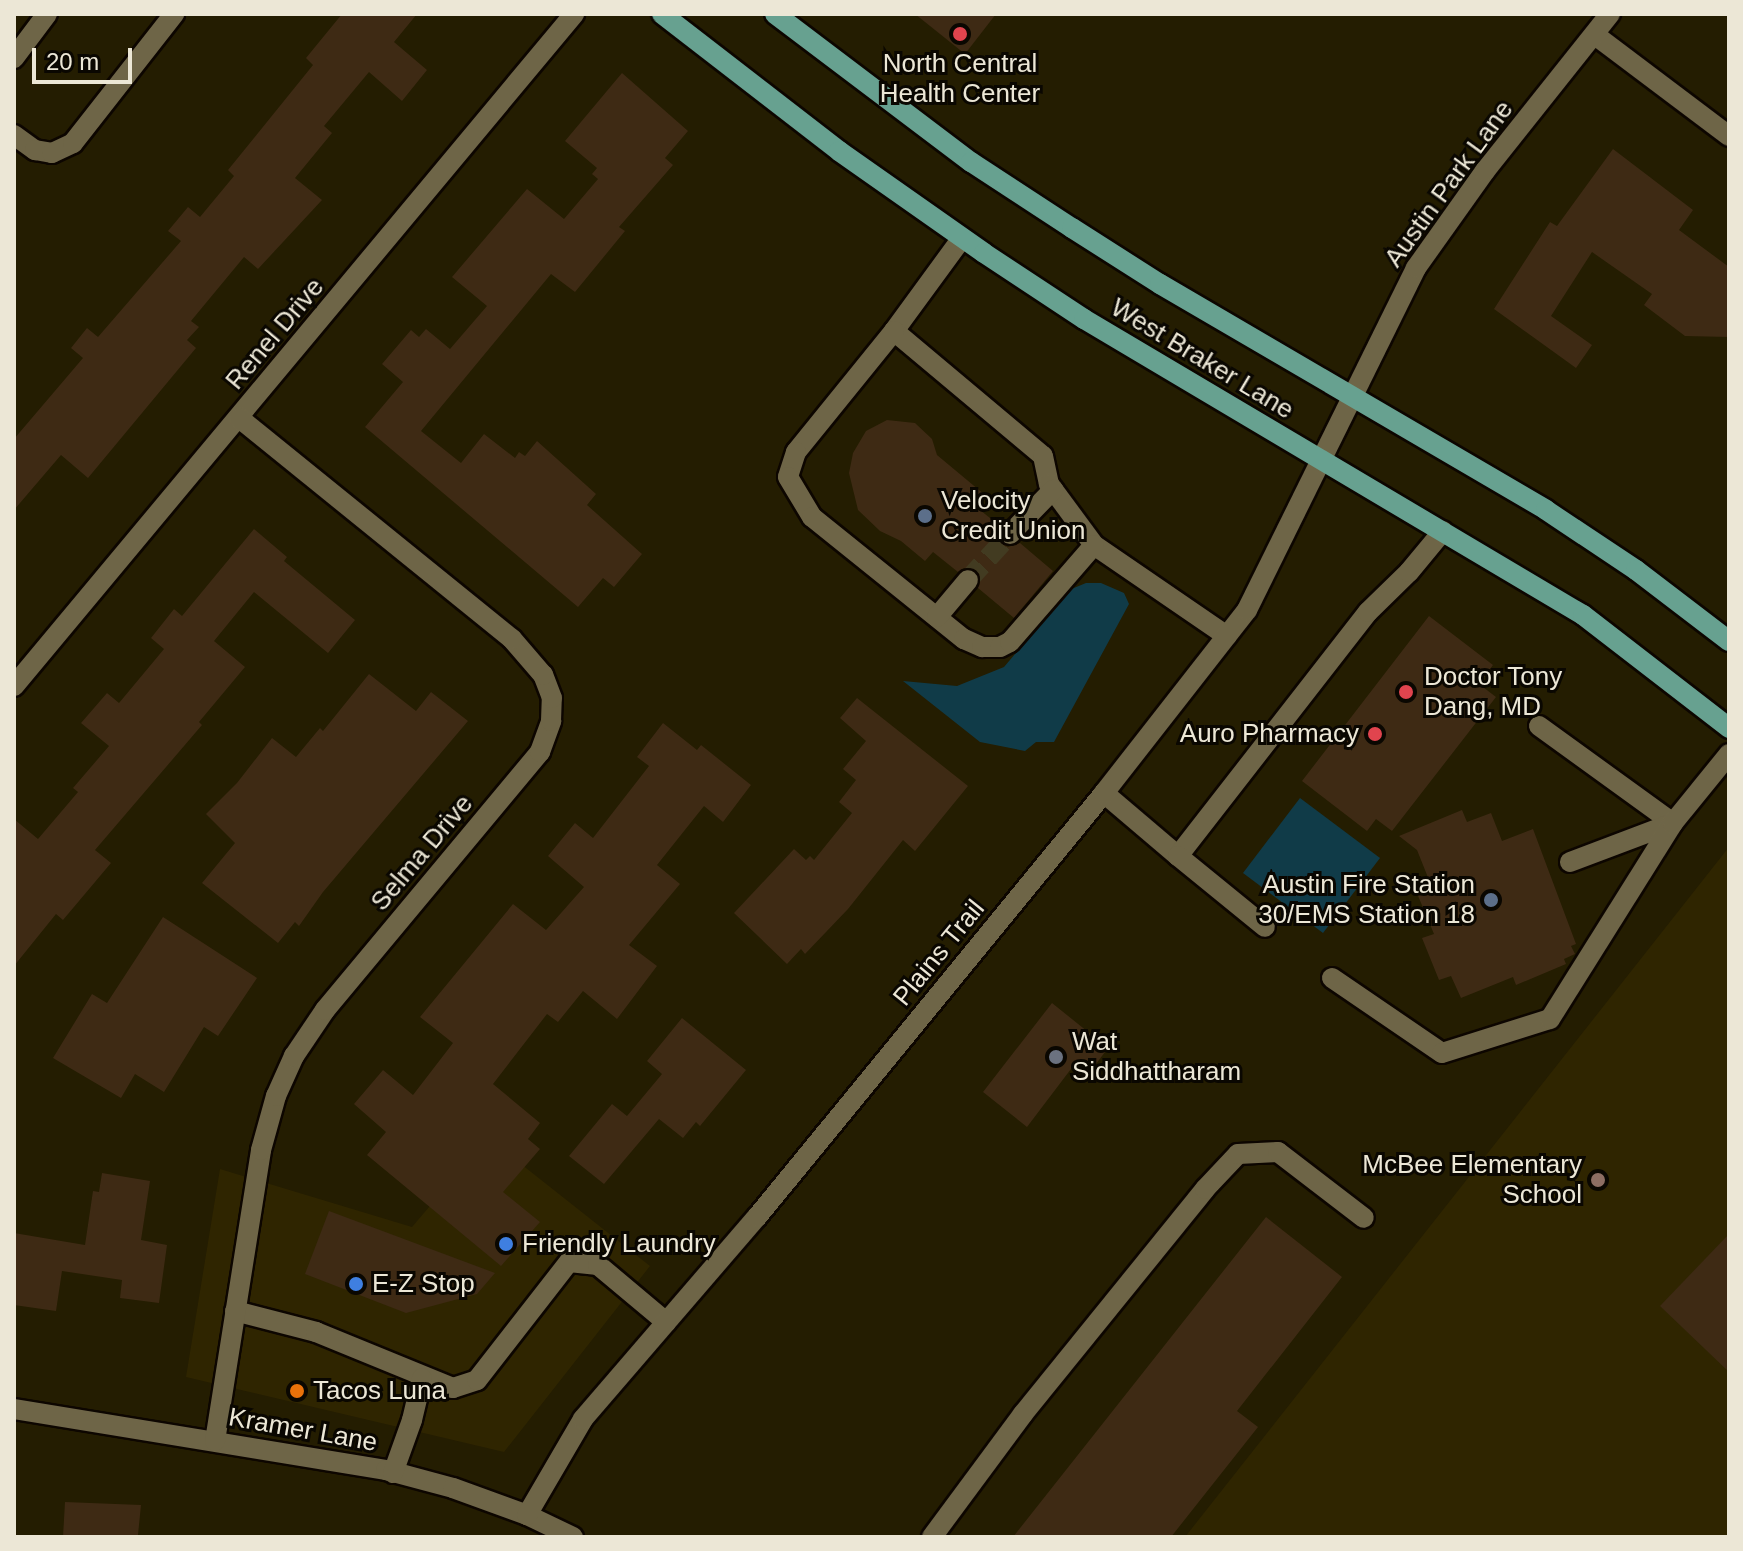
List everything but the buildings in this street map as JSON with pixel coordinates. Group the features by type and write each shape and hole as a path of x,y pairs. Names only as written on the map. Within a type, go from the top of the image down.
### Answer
{"main road":[{"name":"West Braker Lane","path":"662,14 839,151 962,238 1084,319 1583,615 1729,728"},
{"name":"West Braker Lane","path":"775,14 971,162 1160,284 1546,510 1636,570 1729,641"}],"street":[{"path":"14,58 47,14"},
{"path":"14,135 43,152 52,153 73,143 174,14"},
{"name":"Renel Drive","path":"14,686 574,14"},
{"name":"Austin Park Lane","path":"1351,398 1416,268 1485,171 1610,14"},
{"path":"1595,35 1729,136"},
{"path":"962,238 894,331 796,452 788,477 812,517 964,639 982,647 1000,647 1010,642 1094,545"},
{"path":"894,331 1043,456 1053,490 1094,545 1227,636"},
{"name":"Plains Trail","path":"527,1515 583,1419 767,1205 1104,793 1247,610 1351,398"},
{"name":"Selma Drive","path":"215,1441 261,1150 276,1096 294,1056 325,1010 540,752 551,721 552,698 543,675 512,639 239,418"},
{"path":"1010,534 1053,490"},
{"path":"1178,856 1368,612 1409,572 1443,531"},
{"path":"937,617 968,580"},
{"path":"1539,726 1673,823"},
{"path":"1332,978 1442,1053 1550,1019 1673,823 1729,754"},
{"path":"1104,793 1265,927"},
{"path":"1570,862 1673,823"},
{"path":"932,1537 1023,1414 1205,1189 1238,1154 1278,1152 1364,1218"},
{"path":"235,1311 316,1332 422,1378 453,1388 477,1380 569,1262 598,1265 666,1322"},
{"path":"393,1473 412,1420 422,1378"},
{"name":"Kramer Lane","path":"14,1409 393,1473 453,1488 527,1515 573,1537"}],"shaded area":[{"name":"McBee Elementary School","path":"1729,847 1729,1537 1185,1537"},
{"path":"488,1138 650,1266 504,1452 186,1377 220,1169 412,1227"}],"water":[{"path":"1086,583 1101,583 1124,593 1129,604 1054,742 1036,742 1025,751 980,742 903,681 957,686 1004,667 1069,590"},
{"path":"1300,798 1380,858 1323,933 1243,873"}],"tunnel":[{"path":"968,580 1010,534"}],"place":[{"name":"North Central Health Center","path":"960,34"},
{"name":"Velocity Credit Union","path":"925,516"},
{"name":"Doctor Tony Dang, MD","path":"1406,692"},
{"name":"Auro Pharmacy","path":"1375,734"},
{"name":"Austin Fire Station 30/EMS Station 18","path":"1491,900"},
{"name":"Wat Siddhattharam","path":"1056,1057"},
{"name":"McBee Elementary School","path":"1598,1180"},
{"name":"Friendly Laundry","path":"506,1244"},
{"name":"E-Z Stop","path":"356,1284"},
{"name":"Tacos Luna","path":"297,1391"}]}
